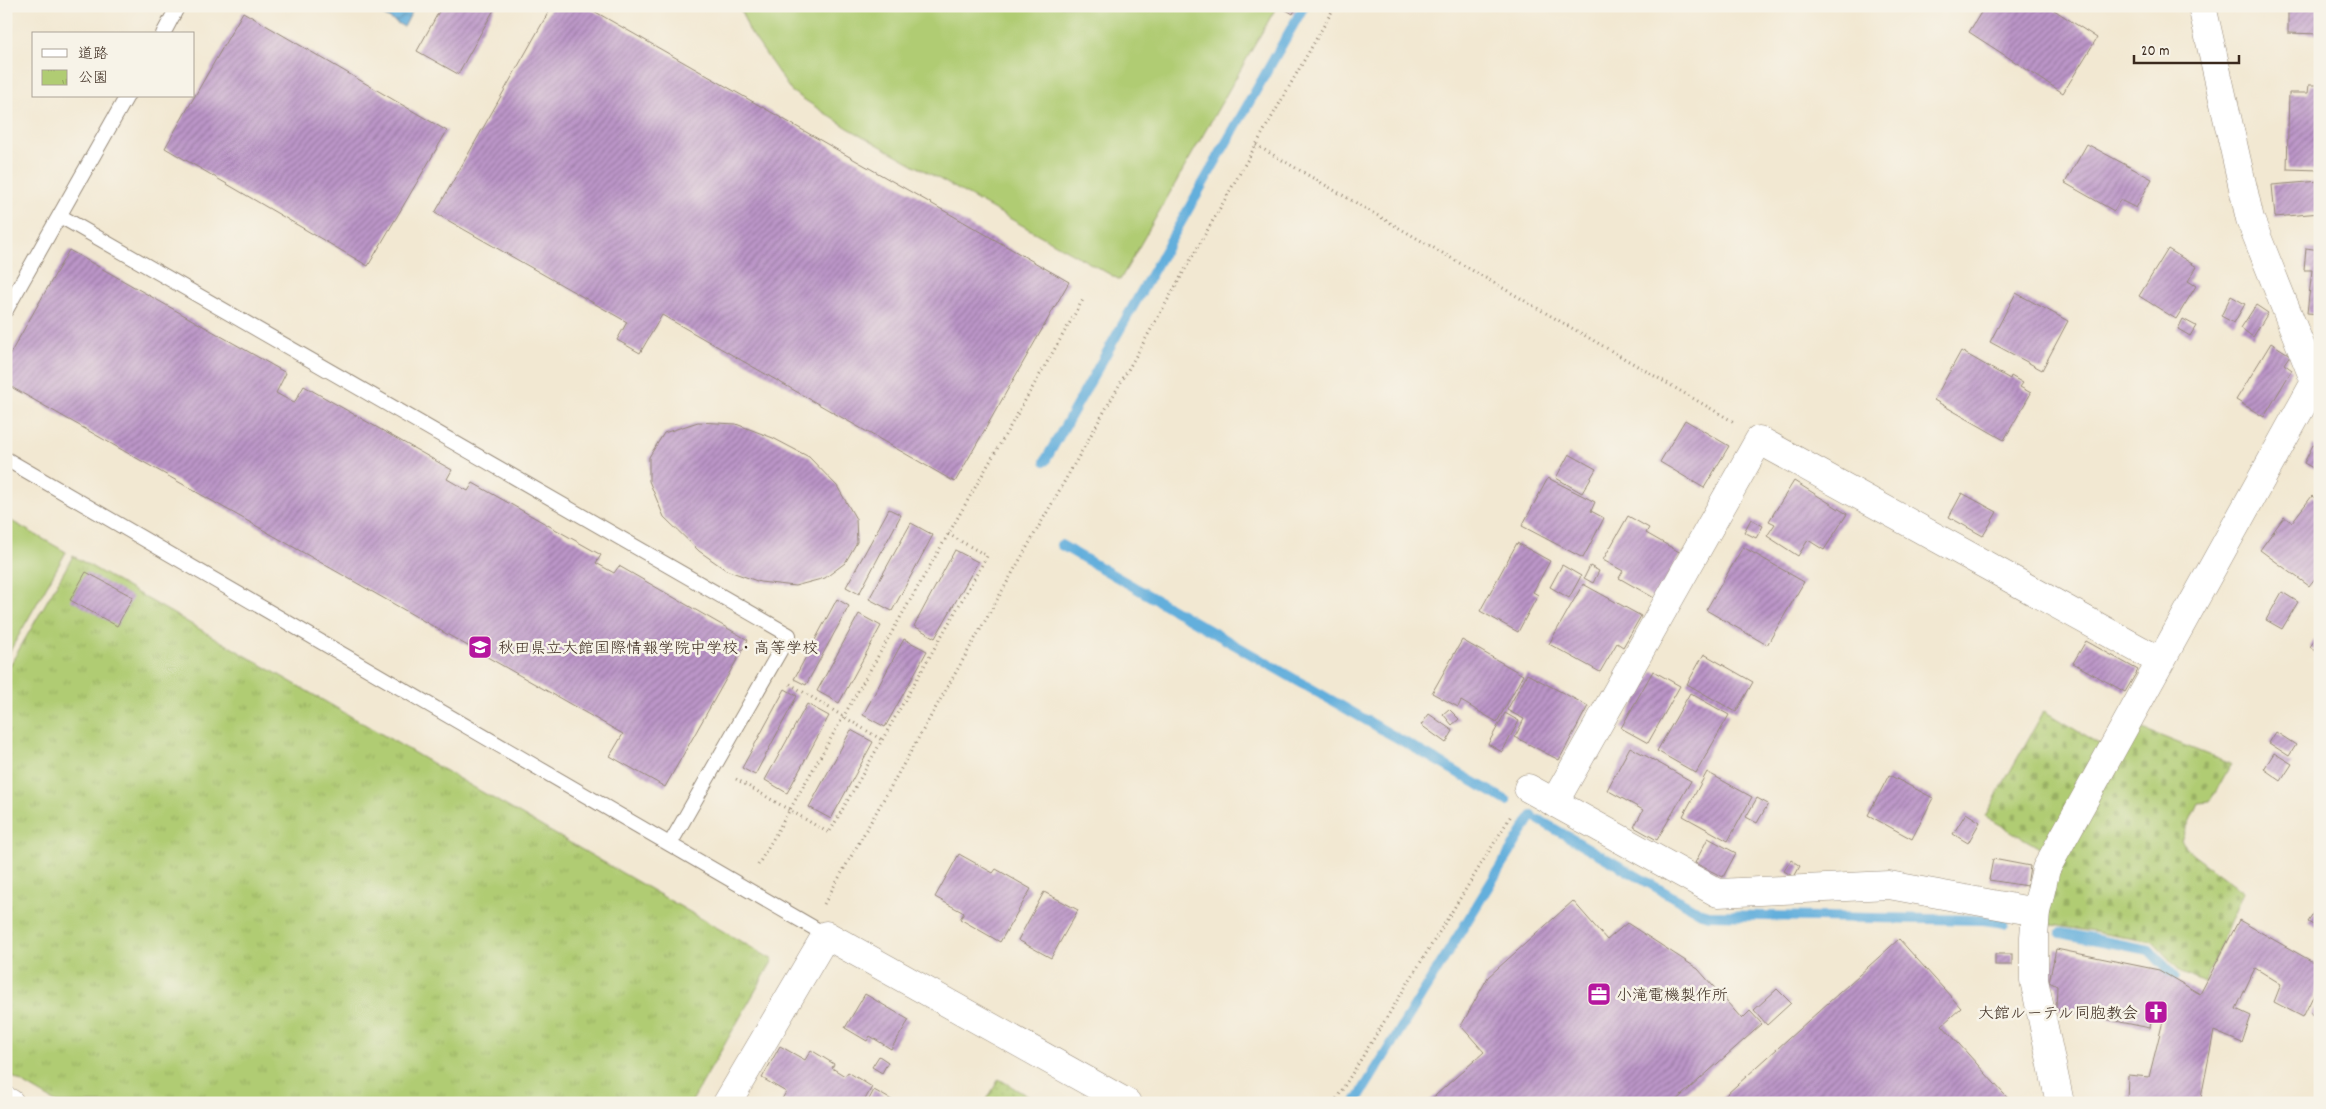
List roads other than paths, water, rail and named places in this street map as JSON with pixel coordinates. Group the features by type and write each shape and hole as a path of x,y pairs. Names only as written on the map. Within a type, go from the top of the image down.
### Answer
{"street":[{"path":"2060,1103 2034,980 2036,912 2046,869 2314,382 2250,219 2202,6"},
{"path":"1554,802 1759,440 2160,662"},
{"path":"1528,788 1718,893 1888,884 2036,912"},
{"path":"728,1103 819,931 1127,1103"},
{"path":"6,1101 10,1103"}],"lane":[{"path":"163,32 178,6"},
{"path":"6,310 126,98"},
{"path":"60,216 789,635 670,844"},
{"path":"6,459 819,931"}],"water":[{"path":"368,6 415,6 404,27"}],"waterway":[{"path":"1045,461 1304,6"},
{"path":"1061,545 1507,801"},
{"path":"1355,1103 1532,816"},
{"path":"1539,820 1701,913 1709,915 1984,920 2004,923"},
{"path":"2061,933 2149,950 2175,977"}],"place":[{"name":"秋田県立大館国際情報学院中学校・高等学校","path":"480,647"},
{"name":"小滝電機製作所","path":"1599,994"},
{"name":"大館ルーテル同胞教会","path":"2156,1012"}]}
